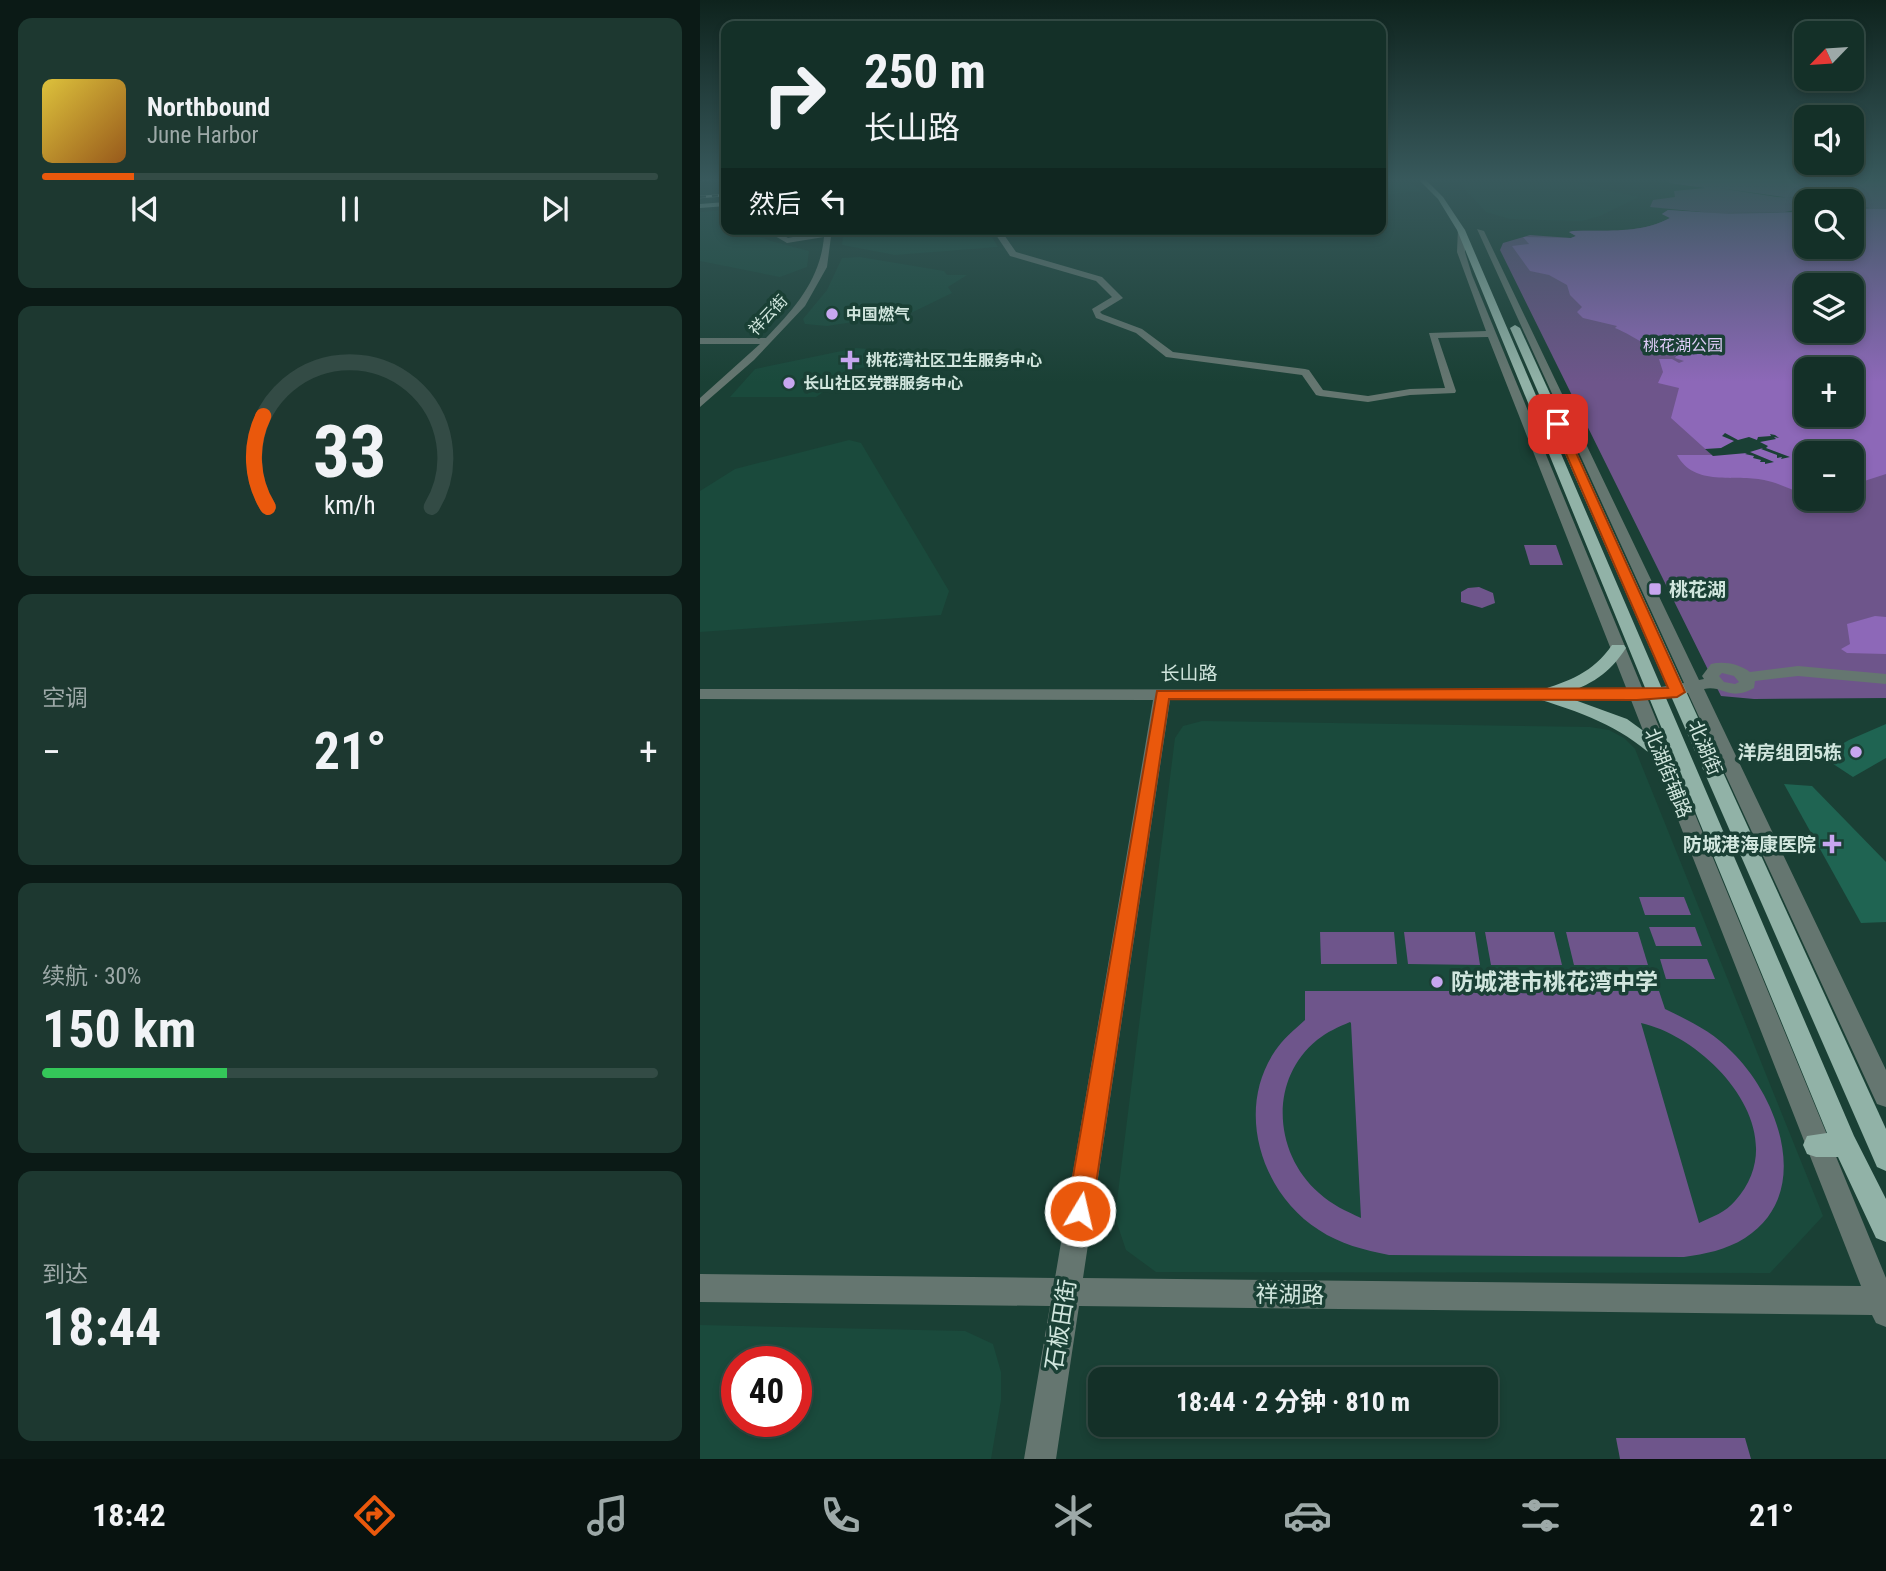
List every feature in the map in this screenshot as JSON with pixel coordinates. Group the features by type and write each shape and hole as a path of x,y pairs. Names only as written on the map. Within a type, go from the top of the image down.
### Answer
{"main road":[{"name":"北湖街","path":"1479,246 1886,1158"},
{"name":"北湖街","path":"1580,531 1676,692 1695,786 1845,1145 1886,1228"},
{"path":"1544,695 1587,680 1608,666 1618,648"},
{"path":"1544,695 1604,713 1629,726 1657,746 1695,786"},
{"path":"1816,1145 1845,1145"}],"street":[{"name":"祥云街","path":"700,404 766,341 799,305 824,266 826,246"},
{"path":"1006,246 1013,254 1099,279 1118,298 1095,311 1099,316 1139,331 1163,352 1305,372 1320,393 1368,399 1410,392 1451,391 1432,335 1493,324"},
{"name":"北湖街辅路","path":"1461,246 1461,252 1512,366 1580,531 1618,648 1883,1307"},
{"path":"1486,246 1676,692 1886,1096"},
{"path":"700,341 766,341"},
{"name":"长山路","path":"700,694 1637,695 1676,692 1714,682 1724,688 1737,690 1746,687 1746,678 1765,673 1825,673 1886,679"},
{"name":"石板田街","path":"1040,1459 1162,694"},
{"name":"祥湖路","path":"700,1289 1883,1307"}],"shaded area":[{"path":"700,246 790,246 809,251 807,267 780,277 700,261"},
{"path":"848,246 998,247 895,255"},
{"path":"1512,246 1794,246 1794,259 1864,259 1864,246 1886,246 1886,474 1864,481 1864,441 1794,441 1794,490 1764,480 1716,477 1694,472 1684,465 1677,455 1712,455 1671,418 1679,388 1658,383 1663,372 1659,359 1672,359 1679,363 1684,361 1675,358 1677,355 1688,354 1667,350 1671,347 1664,345 1664,349 1652,347 1615,328 1617,326 1583,318 1577,312 1582,307 1570,295 1567,285 1549,275 1530,271"},
{"path":"860,257 944,271 947,275 967,275 948,287 952,293 913,312 864,324 860,321 827,326 805,324 803,319 827,290 842,258"},
{"name":"长山社区党群服务中心","path":"856,348 903,352 893,362 856,369 816,397 730,397 755,369"},
{"path":"849,440 861,443 949,591 941,615 700,632 700,491 735,469"},
{"path":"1875,616 1886,617 1886,654 1847,653 1841,649 1850,644 1847,624"},
{"name":"防城港市桃花湾中学","path":"1202,721 1590,727 1609,730 1624,738 1635,749 1823,1216 1770,1273 1156,1272 1126,1250 1115,1217 1175,738 1183,726"},
{"path":"700,1325 965,1331 993,1344 1001,1372 1001,1400 991,1459 700,1459"}],"green space":[{"name":"桃花湖公园","path":"1502,246 1794,246 1794,259 1864,259 1864,246 1886,246 1886,698 1754,699 1721,696 1500,250"},
{"path":"1524,545 1556,545 1563,565 1530,565"},
{"path":"1479,587 1493,593 1495,603 1482,608 1461,602 1461,592"},
{"path":"1639,897 1684,897 1691,915 1645,915"},
{"path":"1649,927 1695,927 1702,946 1656,946"},
{"path":"1320,932 1394,932 1397,964 1321,964"},
{"path":"1404,932 1475,932 1480,965 1408,964"},
{"path":"1485,932 1554,932 1562,965 1491,965"},
{"path":"1566,932 1638,932 1648,965 1574,965"},
{"path":"1660,959 1707,959 1715,979 1666,979"},
{"path":"1305,991 1659,991 1665,1009 1701,1028 1725,1045 1749,1071 1764,1094 1775,1119 1782,1146 1784,1172 1779,1197 1766,1219 1745,1238 1715,1251 1684,1257 1389,1255 1344,1243 1319,1230 1299,1214 1282,1195 1269,1173 1260,1149 1256,1124 1257,1099 1263,1074 1278,1047 1305,1020","holes":["1351,1023 1361,1218 1329,1201 1304,1177 1293,1158 1283,1117 1284,1096 1290,1075 1301,1056 1321,1037","1641,1023 1667,1032 1693,1048 1717,1068 1737,1092 1750,1119 1756,1147 1752,1174 1731,1205 1699,1223"]},
{"path":"1616,1438 1745,1438 1751,1459 1620,1459"}],"pier":[{"path":"1725,433 1738,440 1749,437 1757,440 1758,437 1775,435 1779,438 1760,442 1768,446 1766,448 1790,457 1777,458 1777,455 1761,449 1763,448 1750,452 1774,462 1765,464 1753,458 1754,456 1745,454 1747,453 1713,456 1705,449 1721,448 1734,441 1722,436"}],"building":[{"name":"洋房组团5栋","path":"1886,724 1886,758 1853,777 1821,756 1849,740"},
{"path":"1784,784 1812,786 1886,862 1886,922 1861,923"}],"place":[{"name":"中国燃气","path":"832,314"},
{"name":"桃花湾社区卫生服务中心","path":"850,360"},
{"name":"长山社区党群服务中心","path":"789,383"},
{"name":"桃花湖","path":"1655,589"},
{"name":"洋房组团5栋","path":"1856,752"},
{"name":"防城港海康医院","path":"1832,844"},
{"name":"防城港市桃花湾中学","path":"1437,982"}],"route":[{"path":"1080,1211 1162,694 1656,695 1677,692 1558,424"}]}
